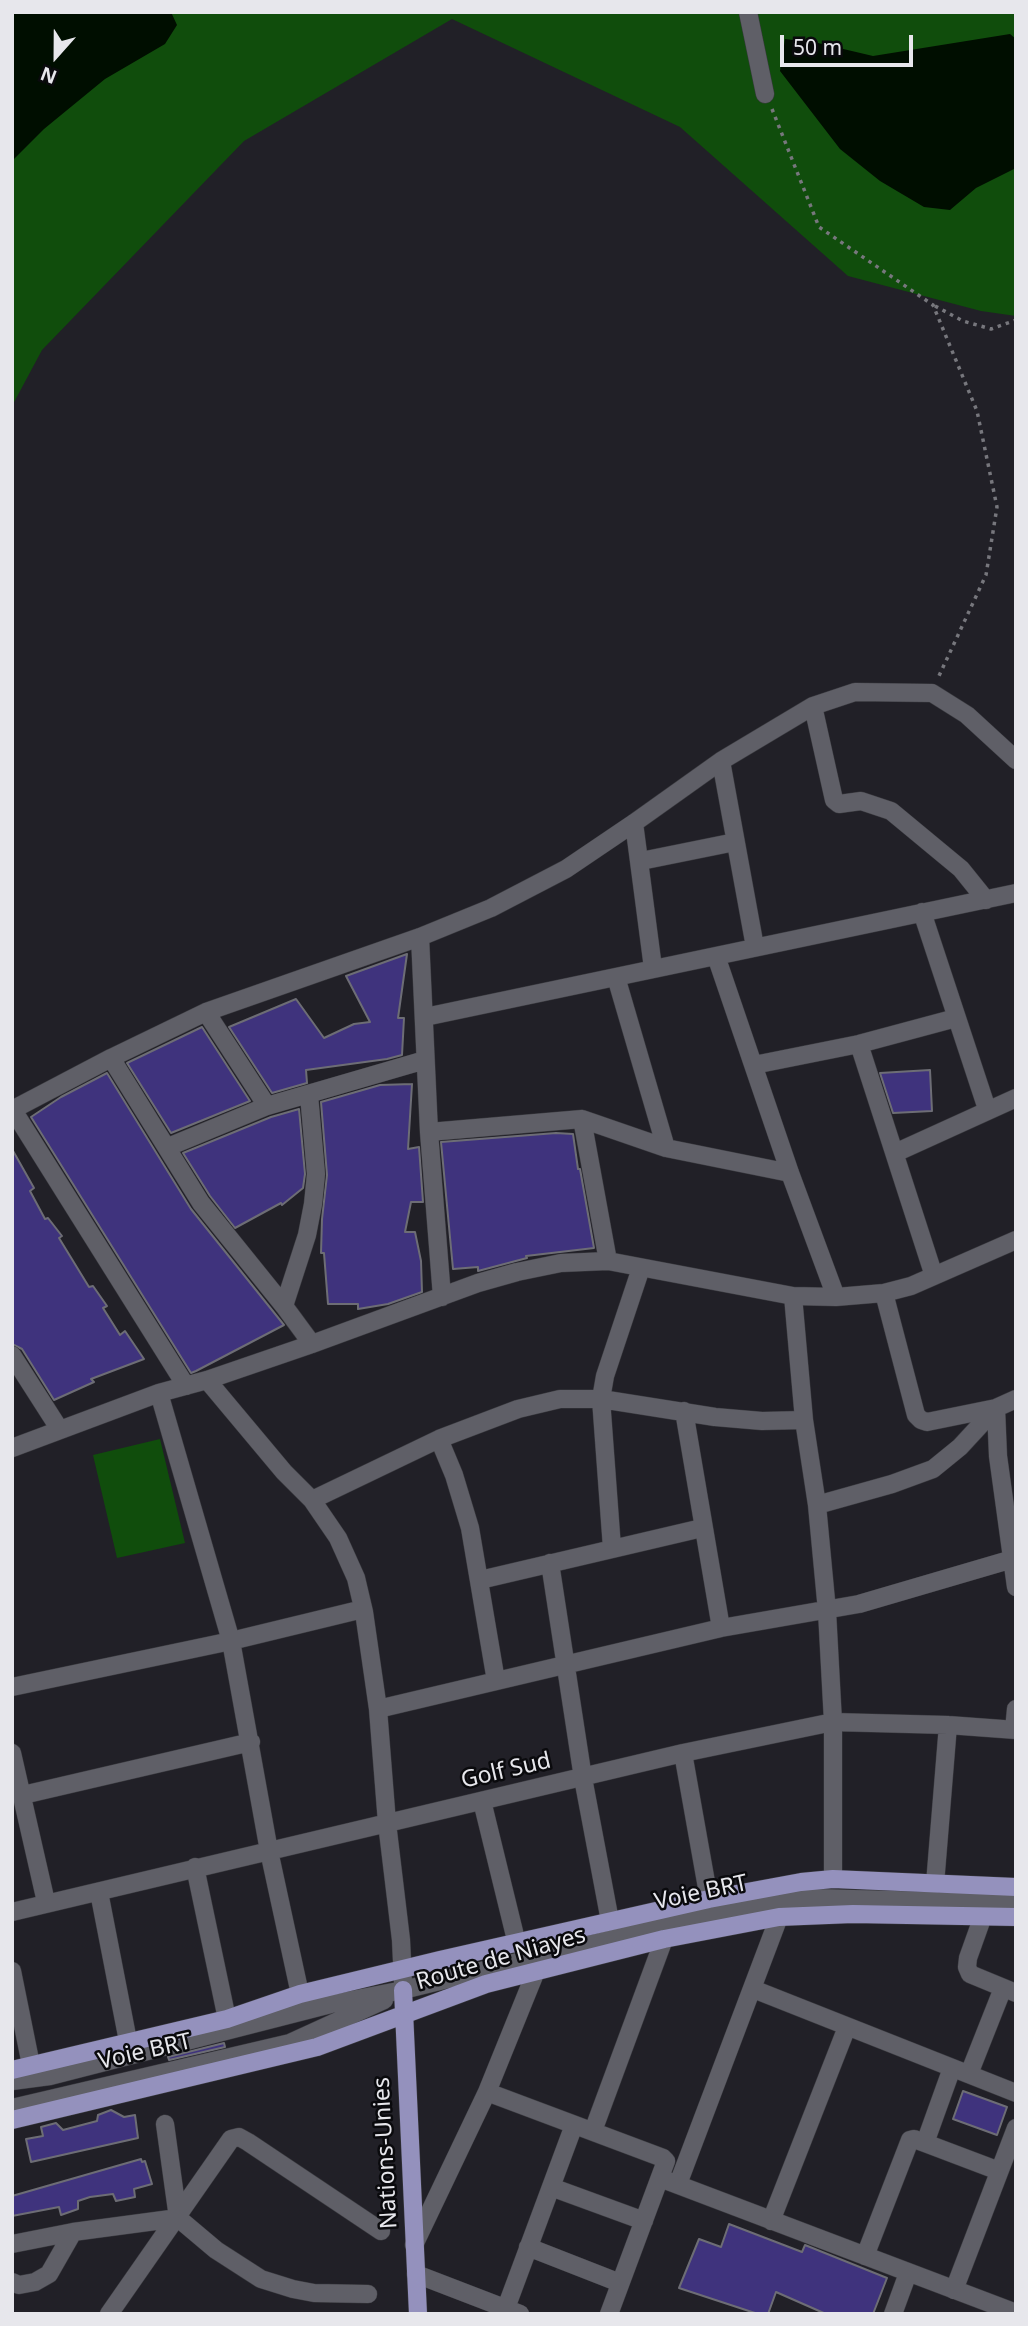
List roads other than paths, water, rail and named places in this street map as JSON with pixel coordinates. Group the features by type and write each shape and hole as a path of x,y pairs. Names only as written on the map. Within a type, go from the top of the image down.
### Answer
{"main road":[{"name":"Route de Niayes","path":"12,2070 227,2019 300,1994 402,1969 709,1899 801,1882 833,1879 1016,1886"},
{"name":"Route de Niayes","path":"12,2120 317,2048 486,1984 664,1939 779,1917 853,1914 1016,1917"},
{"name":"Nations-Unies","path":"403,1990 418,2314"}],"street":[{"path":"748,12 765,94"},
{"path":"186,1386 13,1110 206,1012 420,937 491,908 566,869 722,761 813,706 855,692 932,693 967,715 1016,760"},
{"path":"813,706 834,800 839,804 860,801 891,811 961,869 986,900"},
{"path":"722,761 755,947"},
{"path":"634,823 653,968"},
{"path":"641,861 735,842"},
{"path":"425,1017 1016,893"},
{"path":"922,912 987,1110"},
{"path":"420,937 429,1132 442,1297"},
{"path":"716,956 790,1173 836,1297"},
{"path":"616,977 666,1148"},
{"path":"206,1012 267,1106"},
{"path":"754,1065 859,1044 956,1018"},
{"path":"859,1044 934,1276"},
{"path":"111,1058 201,1203 312,1344"},
{"path":"168,1147 267,1106 425,1060"},
{"path":"284,1306 313,1204 316,1174 309,1095"},
{"path":"895,1153 1016,1098"},
{"path":"429,1132 582,1119 666,1148 790,1173"},
{"path":"582,1119 608,1261"},
{"path":"12,1448 159,1393 207,1380 517,1272 561,1263 608,1261 793,1296 836,1297 884,1293 911,1286 1016,1240"},
{"path":"612,1548 601,1399 605,1376 641,1268"},
{"path":"884,1293 916,1415 920,1420 927,1422 996,1408 1016,1399"},
{"path":"793,1296 804,1420 817,1505 827,1611 833,1722 833,1879"},
{"path":"12,1354 60,1430"},
{"path":"207,1380 312,1500 338,1538 356,1578 378,1709 403,1990"},
{"path":"159,1393 231,1641 269,1851 300,1994"},
{"path":"312,1500 439,1439 518,1409 560,1399 601,1399 715,1417 762,1421 804,1420"},
{"path":"817,1505 892,1484 933,1469 960,1447 996,1408"},
{"path":"996,1408 998,1456 1016,1587"},
{"path":"684,1411 721,1628"},
{"path":"439,1439 454,1475 470,1528 496,1681"},
{"path":"480,1580 702,1528"},
{"path":"378,1709 721,1628 859,1604 1013,1558"},
{"path":"550,1563 583,1778 610,1921"},
{"path":"12,1687 231,1641 363,1609"},
{"path":"1015,1730 1016,1709"},
{"name":"Golf Sud","path":"12,1912 683,1753 833,1722 1015,1730"},
{"path":"935,1884 948,1725"},
{"path":"23,1795 251,1742"},
{"path":"12,1753 46,1902"},
{"path":"683,1753 709,1899"},
{"path":"482,1801 517,1944"},
{"path":"195,1867 227,2019"},
{"path":"99,1892 128,2041"},
{"name":"Voie BRT","path":"12,2081 50,2076 331,2004 403,1990 743,1907 812,1898 1016,1903"},
{"path":"925,2143 961,2071 1009,1991 970,1974 967,1967 983,1916"},
{"path":"678,2184 779,1917"},
{"path":"593,2132 664,1939"},
{"path":"12,1971 31,2065"},
{"path":"414,2245 487,2092 536,1972"},
{"path":"753,1989 1016,2093"},
{"name":"Voie BRT","path":"12,2108 290,2043 403,1990"},
{"path":"771,2221 847,2027"},
{"path":"487,2092 663,2158 665,2166 608,2314"},
{"path":"165,2124 178,2218 216,2250 261,2279 314,2293 368,2294"},
{"path":"416,2274 513,2311 528,2247 574,2125"},
{"path":"954,2290 1016,2128"},
{"path":"116,2311 231,2139 239,2137 381,2231"},
{"path":"864,2256 907,2144 914,2139 999,2171"},
{"path":"660,2178 1004,2311"},
{"path":"551,2187 644,2221"},
{"path":"12,2244 73,2232 178,2218"},
{"path":"12,2282 19,2285 36,2282 49,2274 73,2232"},
{"path":"528,2247 620,2283"},
{"path":"893,2314 908,2273"}]}
